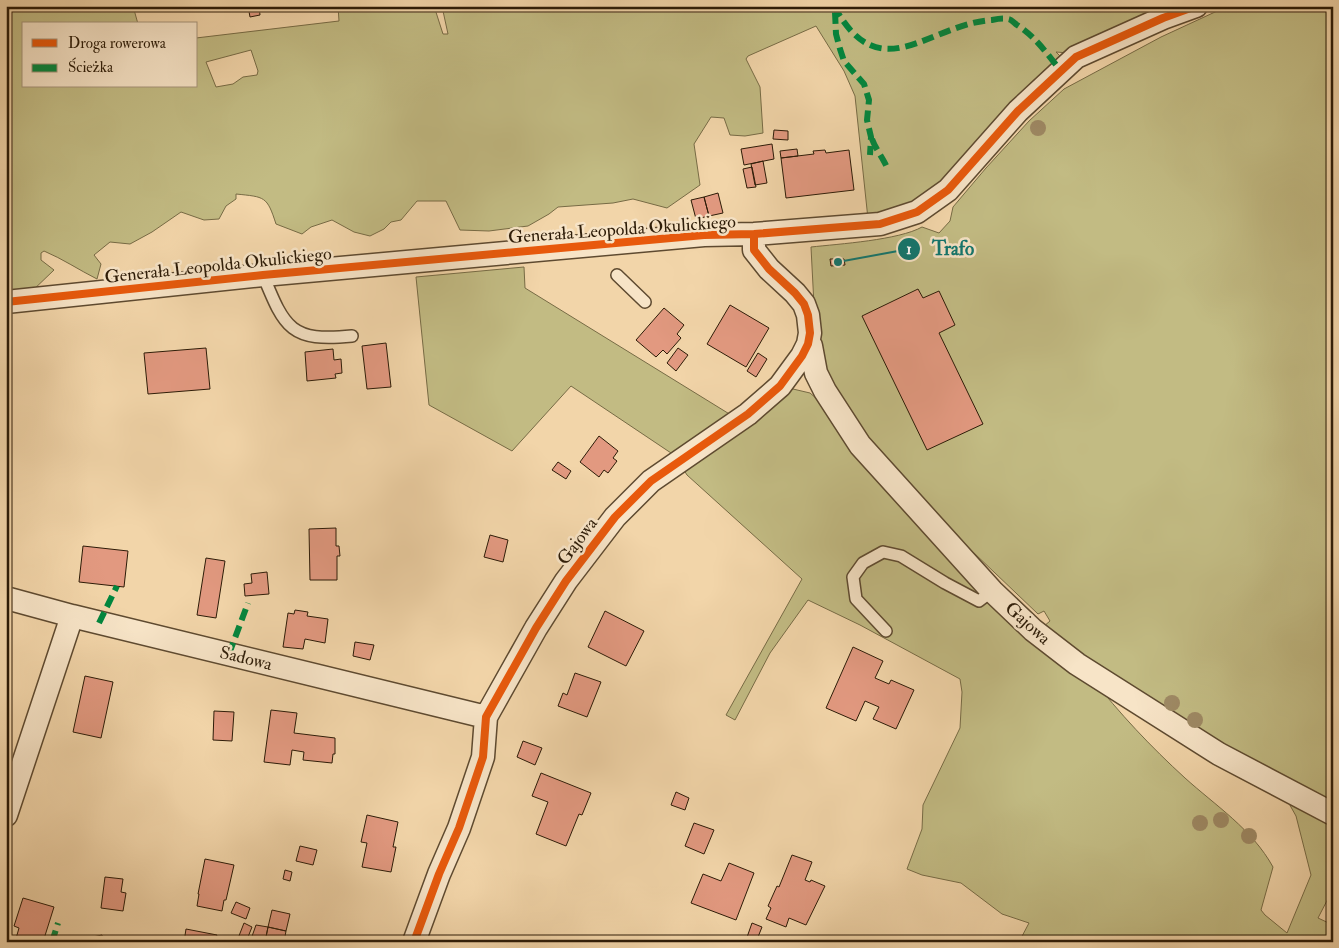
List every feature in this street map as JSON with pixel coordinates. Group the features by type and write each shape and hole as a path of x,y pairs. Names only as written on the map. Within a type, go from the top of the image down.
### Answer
{"street":[{"name":"Generała Leopolda Okulickiego","path":"6,302 263,275 704,235 754,234 880,224 917,212 948,190 1018,111 1076,57 1196,6"},
{"name":"Gajowa","path":"414,942 439,874 459,828 483,757 486,717 536,628 566,581 614,517 651,481 748,414 780,386 802,356 808,344 810,333 808,314 804,304 795,292 769,268 754,250 754,234"},
{"name":"Gajowa","path":"808,344 814,352 816,373 825,392 860,445 992,590 1033,630 1077,664 1218,754 1333,814"},
{"name":"Sadowa","path":"6,598 72,616 331,674 486,717"},
{"path":"6,815 72,616"}],"lane":[{"path":"263,275 276,306 289,326 304,335 325,339 352,336"},
{"path":"617,275 645,302"},
{"path":"886,631 856,599 854,577 863,563 883,552 901,556 979,601 992,590"}],"shaded area":[{"path":"6,6 133,6 137,22 22,22 22,88 198,88 198,38 339,21 338,6 434,6 443,34 448,34 443,11 449,6 1170,6 1125,23 1069,53 1056,52 1066,62 930,199 868,219 855,96 844,71 816,26 748,56 746,59 760,87 763,133 745,136 730,135 724,118 711,117 694,144 700,185 667,208 633,199 613,203 558,207 528,226 489,231 460,230 446,201 417,201 401,220 391,222 384,229 370,236 354,232 332,220 311,227 302,234 276,224 270,208 264,200 259,197 236,194 236,199 226,206 219,219 204,220 181,212 152,232 130,244 110,242 94,255 101,264 97,279 44,251 41,253 41,260 54,270 29,294 6,294","holes":["251,50 258,71 257,75 243,77 233,84 216,87 206,62"]},
{"path":"1228,6 1333,6 1333,806 1183,722 1119,683 1043,627 1050,621 1044,611 1038,614 952,532 833,399 816,344 811,247 884,238 922,227 939,233 950,221 953,207 986,168 1029,121 1064,89 1161,37"},
{"path":"524,267 525,288 731,415 674,455 571,386 512,451 429,405 416,277"},
{"path":"793,389 810,393 824,405 1091,677 1148,742 1255,841 1273,867 1261,910 1287,933 1311,875 1296,816 1282,791 1333,816 1333,889 1318,918 1333,925 1333,942 1019,942 1029,923 1002,914 961,883 922,875 907,869 922,829 923,805 960,728 962,692 960,679 860,625 808,600 770,653 735,720 726,715 802,579 687,475 682,467 782,392"}],"building":[{"path":"248,6 259,6 260,15 250,17"},
{"path":"774,130 788,131 788,140 773,139"},
{"path":"772,144 774,159 744,165 741,149"},
{"path":"797,149 798,156 781,158 780,151"},
{"path":"825,150 826,153 849,150 854,190 786,198 781,158 814,154 813,151"},
{"path":"763,161 767,183 755,185 751,164"},
{"path":"752,167 756,187 747,188 743,169"},
{"path":"718,193 723,213 709,216 704,197"},
{"path":"704,197 709,216 696,219 691,200"},
{"path":"830,259 844,259 845,265 831,266"},
{"path":"918,289 923,298 939,291 955,325 939,333 983,424 927,450 862,316"},
{"path":"730,305 769,328 746,367 707,344"},
{"path":"664,308 684,325 677,334 681,338 667,354 663,350 656,357 636,340"},
{"path":"386,343 391,387 367,389 362,346"},
{"path":"206,348 210,389 148,394 144,353"},
{"path":"678,348 688,355 676,371 667,363"},
{"path":"333,349 334,360 341,359 342,373 335,374 336,378 307,381 305,352"},
{"path":"758,353 767,359 756,377 747,371"},
{"path":"599,436 618,451 613,458 617,461 608,473 604,470 599,477 580,462"},
{"path":"558,462 571,471 566,479 552,470"},
{"path":"336,528 336,546 339,546 340,556 337,556 337,580 310,580 309,529"},
{"path":"490,535 508,540 503,562 484,557"},
{"path":"83,546 128,551 124,587 79,582"},
{"path":"206,558 225,561 216,618 197,615"},
{"path":"267,572 269,594 245,596 244,584 252,583 251,574"},
{"path":"295,610 308,612 307,616 328,619 325,643 305,639 303,649 283,647 288,613 294,614"},
{"path":"605,611 644,631 626,666 588,647"},
{"path":"355,642 374,645 370,660 353,656"},
{"path":"853,647 883,661 875,678 889,684 891,680 914,690 896,729 873,719 879,707 865,701 856,721 826,708"},
{"path":"575,673 601,682 587,717 558,706 563,693 567,695"},
{"path":"85,676 113,682 101,738 73,732"},
{"path":"271,710 297,713 294,733 335,738 335,754 333,754 332,763 303,760 304,752 292,750 290,765 264,762"},
{"path":"214,711 234,712 232,741 213,740"},
{"path":"523,741 542,748 535,765 517,757"},
{"path":"541,773 591,793 582,815 579,814 566,846 536,834 548,802 532,796"},
{"path":"676,792 689,798 685,810 671,805"},
{"path":"367,815 398,822 391,872 362,867 367,843 361,842"},
{"path":"694,823 714,830 704,854 685,846"},
{"path":"300,846 317,850 313,865 296,861"},
{"path":"792,855 812,862 805,880 810,882 811,880 825,886 806,925 789,918 786,927 766,919 771,908 768,906 777,886 779,887"},
{"path":"205,859 234,865 222,911 197,906"},
{"path":"729,863 754,873 736,920 691,903 703,874 721,881"},
{"path":"285,870 292,872 290,881 283,879"},
{"path":"105,877 123,879 121,892 126,893 123,911 101,908"},
{"path":"23,898 54,907 43,942 15,942 19,928 14,926"},
{"path":"236,902 250,908 246,919 231,913"},
{"path":"272,910 290,914 286,931 268,927"},
{"path":"244,923 252,927 246,942 238,942 237,941"},
{"path":"752,923 762,927 756,942 746,940"},
{"path":"256,925 268,927 265,942 250,942"},
{"path":"268,927 286,931 284,942 265,942"},
{"path":"186,929 217,935 216,937 227,939 226,942 184,942"},
{"path":"102,935 104,942 89,942 88,938"}],"marked path":[{"path":"834,6 851,31 869,45 887,49 926,40 969,24 1009,19 1036,40 1061,71"},
{"path":"835,12 836,34 844,61 864,84 869,100 867,120 871,137 870,155"},
{"path":"872,139 888,170"},
{"path":"99,623 117,586"},
{"path":"229,654 248,603"},
{"path":"52,942 58,923"}],"cycle path":[{"path":"6,302 263,275 704,235 754,234 880,224 917,212 948,190 1018,111 1076,57 1163,18 1196,6"},
{"path":"414,942 439,874 459,828 483,757 486,717 536,628 566,581 615,517 651,481 748,414 780,386 802,356 808,344 810,333 808,315 804,304 769,269 754,250 754,234"}],"place":[{"name":"Trafo","path":"838,262"}]}
